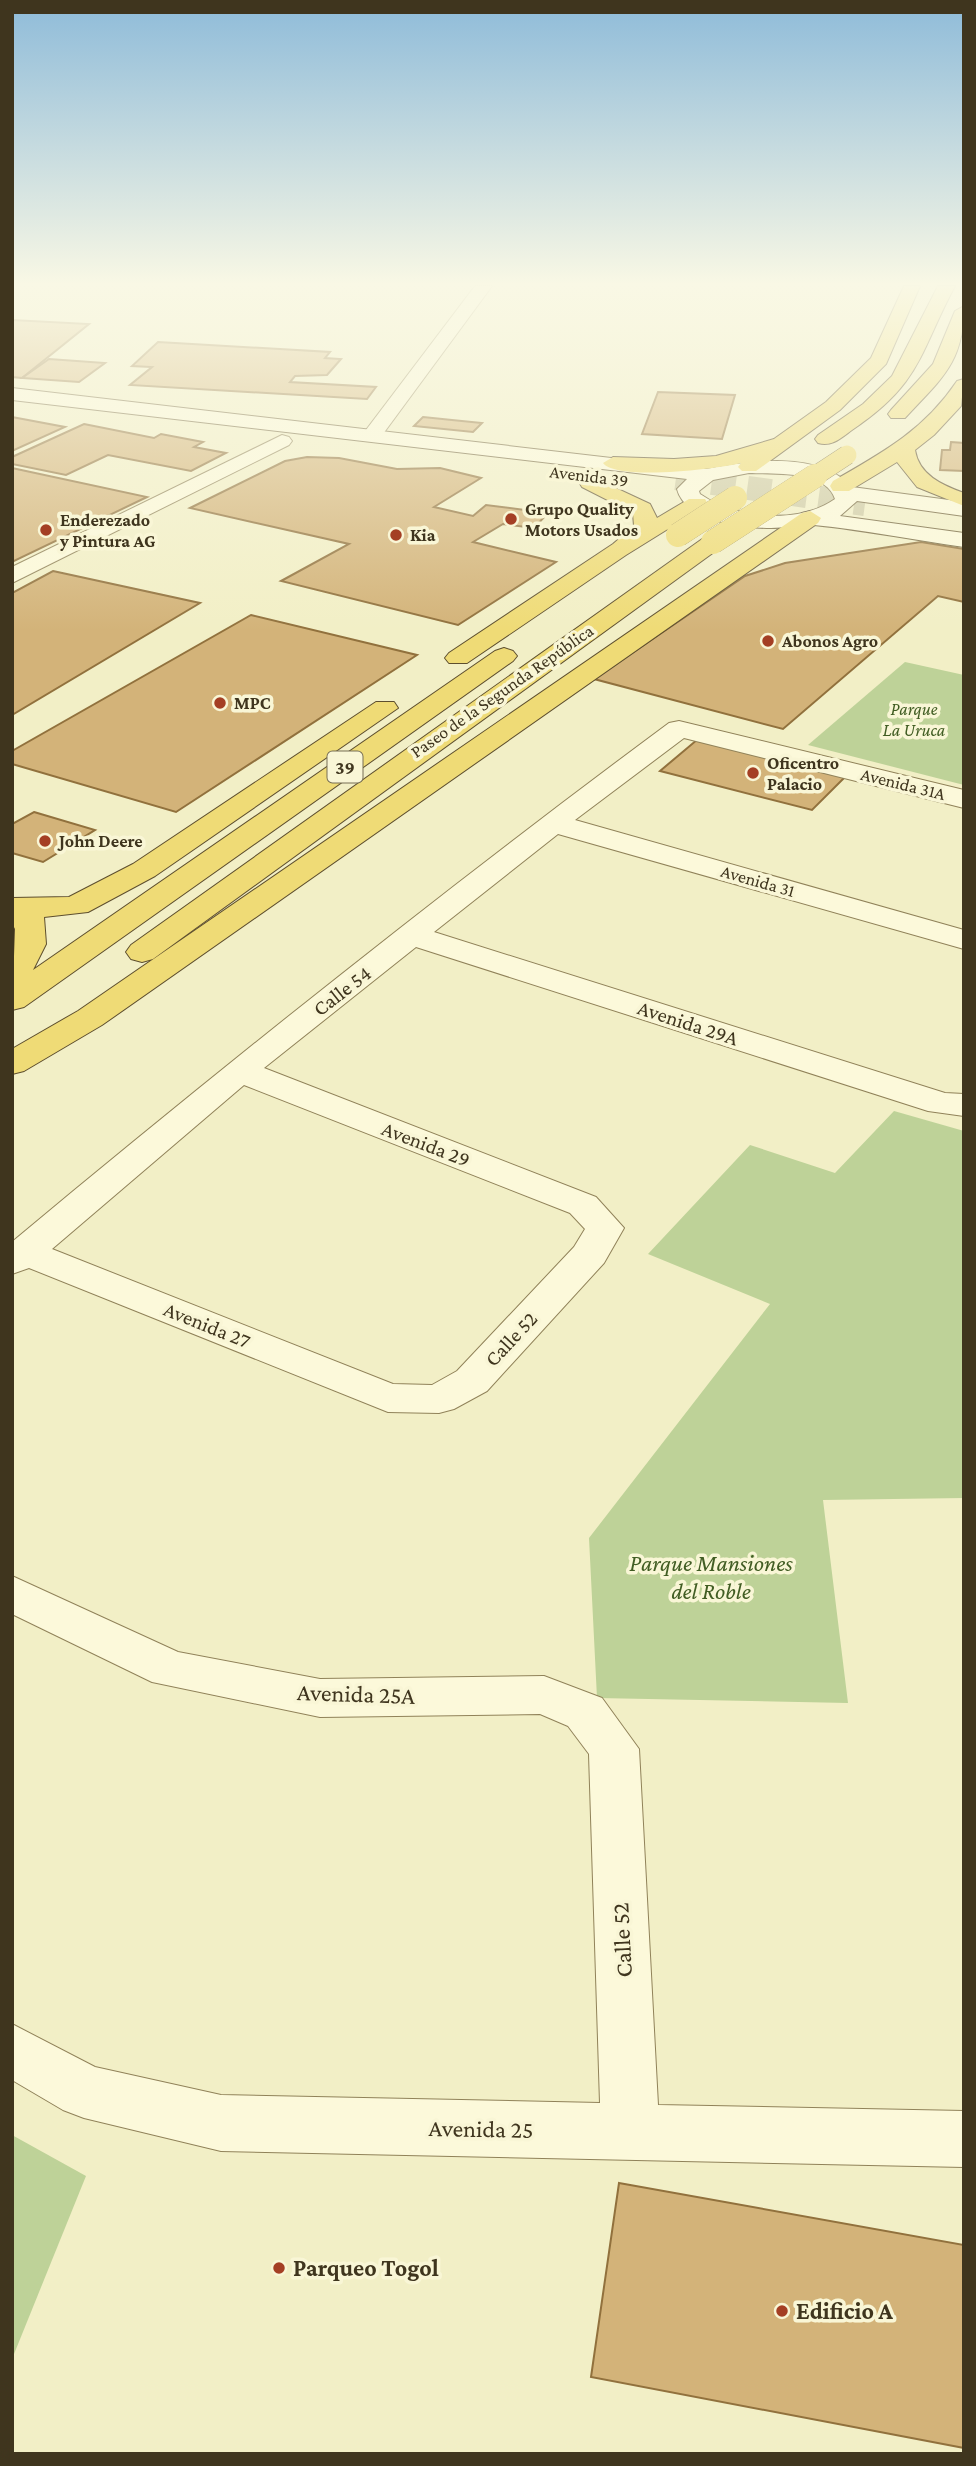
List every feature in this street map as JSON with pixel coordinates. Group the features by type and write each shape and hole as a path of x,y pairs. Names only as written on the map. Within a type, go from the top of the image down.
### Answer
{"highway":[{"path":"750,467 838,401"},
{"name":"Paseo de la Segunda República","path":"15,990 678,535 811,450 879,401"},
{"path":"886,424 912,401"},
{"path":"852,499 940,417 952,401"},
{"name":"Paseo de la Segunda República","path":"12,1051 158,938 713,542 847,455 866,439"},
{"path":"613,463 659,465 715,462 757,452 782,441"},
{"path":"904,448 904,461 913,474 931,487 964,500"},
{"path":"590,482 642,509 648,521 644,529 618,550"},
{"path":"12,908 76,905 144,870 694,501"},
{"path":"12,1064 90,1018 810,518"},
{"path":"15,990 144,870"},
{"path":"12,908 30,920 32,931 32,946 15,990"}],"street":[{"path":"31,401 282,441 590,482 665,487 730,516 756,520 810,518 964,540"},
{"name":"Avenida 39","path":"35,401 665,487"},
{"path":"43,401 373,434 706,475 750,467 794,469 830,479 852,499 964,529"},
{"path":"373,434 398,401"},
{"path":"12,576 282,441"},
{"path":"694,501 688,489 706,475"},
{"path":"852,499 964,519"},
{"path":"810,518 840,508 852,499 964,509"},
{"name":"Avenida 31A","path":"679,729 964,799"},
{"name":"Calle 54","path":"19,1257 239,1071 553,823 679,729"},
{"name":"Avenida 31","path":"553,823 964,940"},
{"name":"Avenida 29A","path":"413,936 941,1103 964,1105"},
{"name":"Avenida 29","path":"239,1071 583,1205 605,1228"},
{"name":"Calle 52","path":"388,1398 439,1399 472,1381 590,1254 605,1228"},
{"name":"Avenida 27","path":"19,1257 388,1398"},
{"name":"Avenida 25A","path":"12,1593 169,1670 320,1698 544,1695 585,1712 614,1749"},
{"name":"Calle 52","path":"614,1749 630,2132"},
{"name":"Avenida 25","path":"12,2050 84,2091 221,2123 964,2139"}],"green space":[{"name":"Parque La Uruca","path":"905,662 964,675 964,785 808,745"},
{"name":"Parque Mansiones del Roble","path":"894,1111 964,1131 964,1498 823,1500 848,1703 597,1698 589,1538 770,1304 648,1254 750,1145 835,1173"},
{"path":"12,2135 86,2176 12,2359"}],"building":[{"path":"655,401 733,401 722,439 642,434"},
{"path":"12,417 65,427 12,451"},
{"path":"423,417 482,423 473,432 414,426"},
{"path":"84,424 154,438 161,434 203,442 194,447 226,453 191,471 108,455 66,475 12,464 12,457"},
{"path":"951,442 964,443 964,471 940,470 942,450 950,450"},
{"name":"Kia","path":"307,457 339,458 397,469 440,468 481,478 434,507 473,516 486,505 548,513 534,528 503,524 473,542 556,562 458,625 281,581 349,544 190,508 285,461"},
{"name":"Enderezado y Pintura AG","path":"12,468 147,497 12,562"},
{"name":"Abonos Agro","path":"921,542 964,549 964,602 938,596 783,729 594,679 745,576 785,563"},
{"path":"53,571 200,603 12,715 12,593"},
{"name":"MPC","path":"251,615 417,655 176,812 12,764 12,751"},
{"name":"Oficentro Palacio","path":"698,739 847,775 812,810 660,771"},
{"name":"John Deere","path":"34,812 95,830 43,862 12,853 12,824"},
{"name":"Edificio A","path":"619,2183 964,2245 964,2448 591,2377"}],"tunnel":[{"path":"676,478 865,504"}],"place":[{"name":"Grupo Quality Motors Usados","path":"511,519"},
{"name":"Enderezado y Pintura AG","path":"46,530"},
{"name":"Kia","path":"396,535"},
{"name":"Abonos Agro","path":"768,641"},
{"name":"MPC","path":"220,703"},
{"name":"Oficentro Palacio","path":"753,773"},
{"name":"John Deere","path":"45,841"},
{"name":"Parqueo Togol","path":"279,2268"},
{"name":"Edificio A","path":"782,2311"}]}
